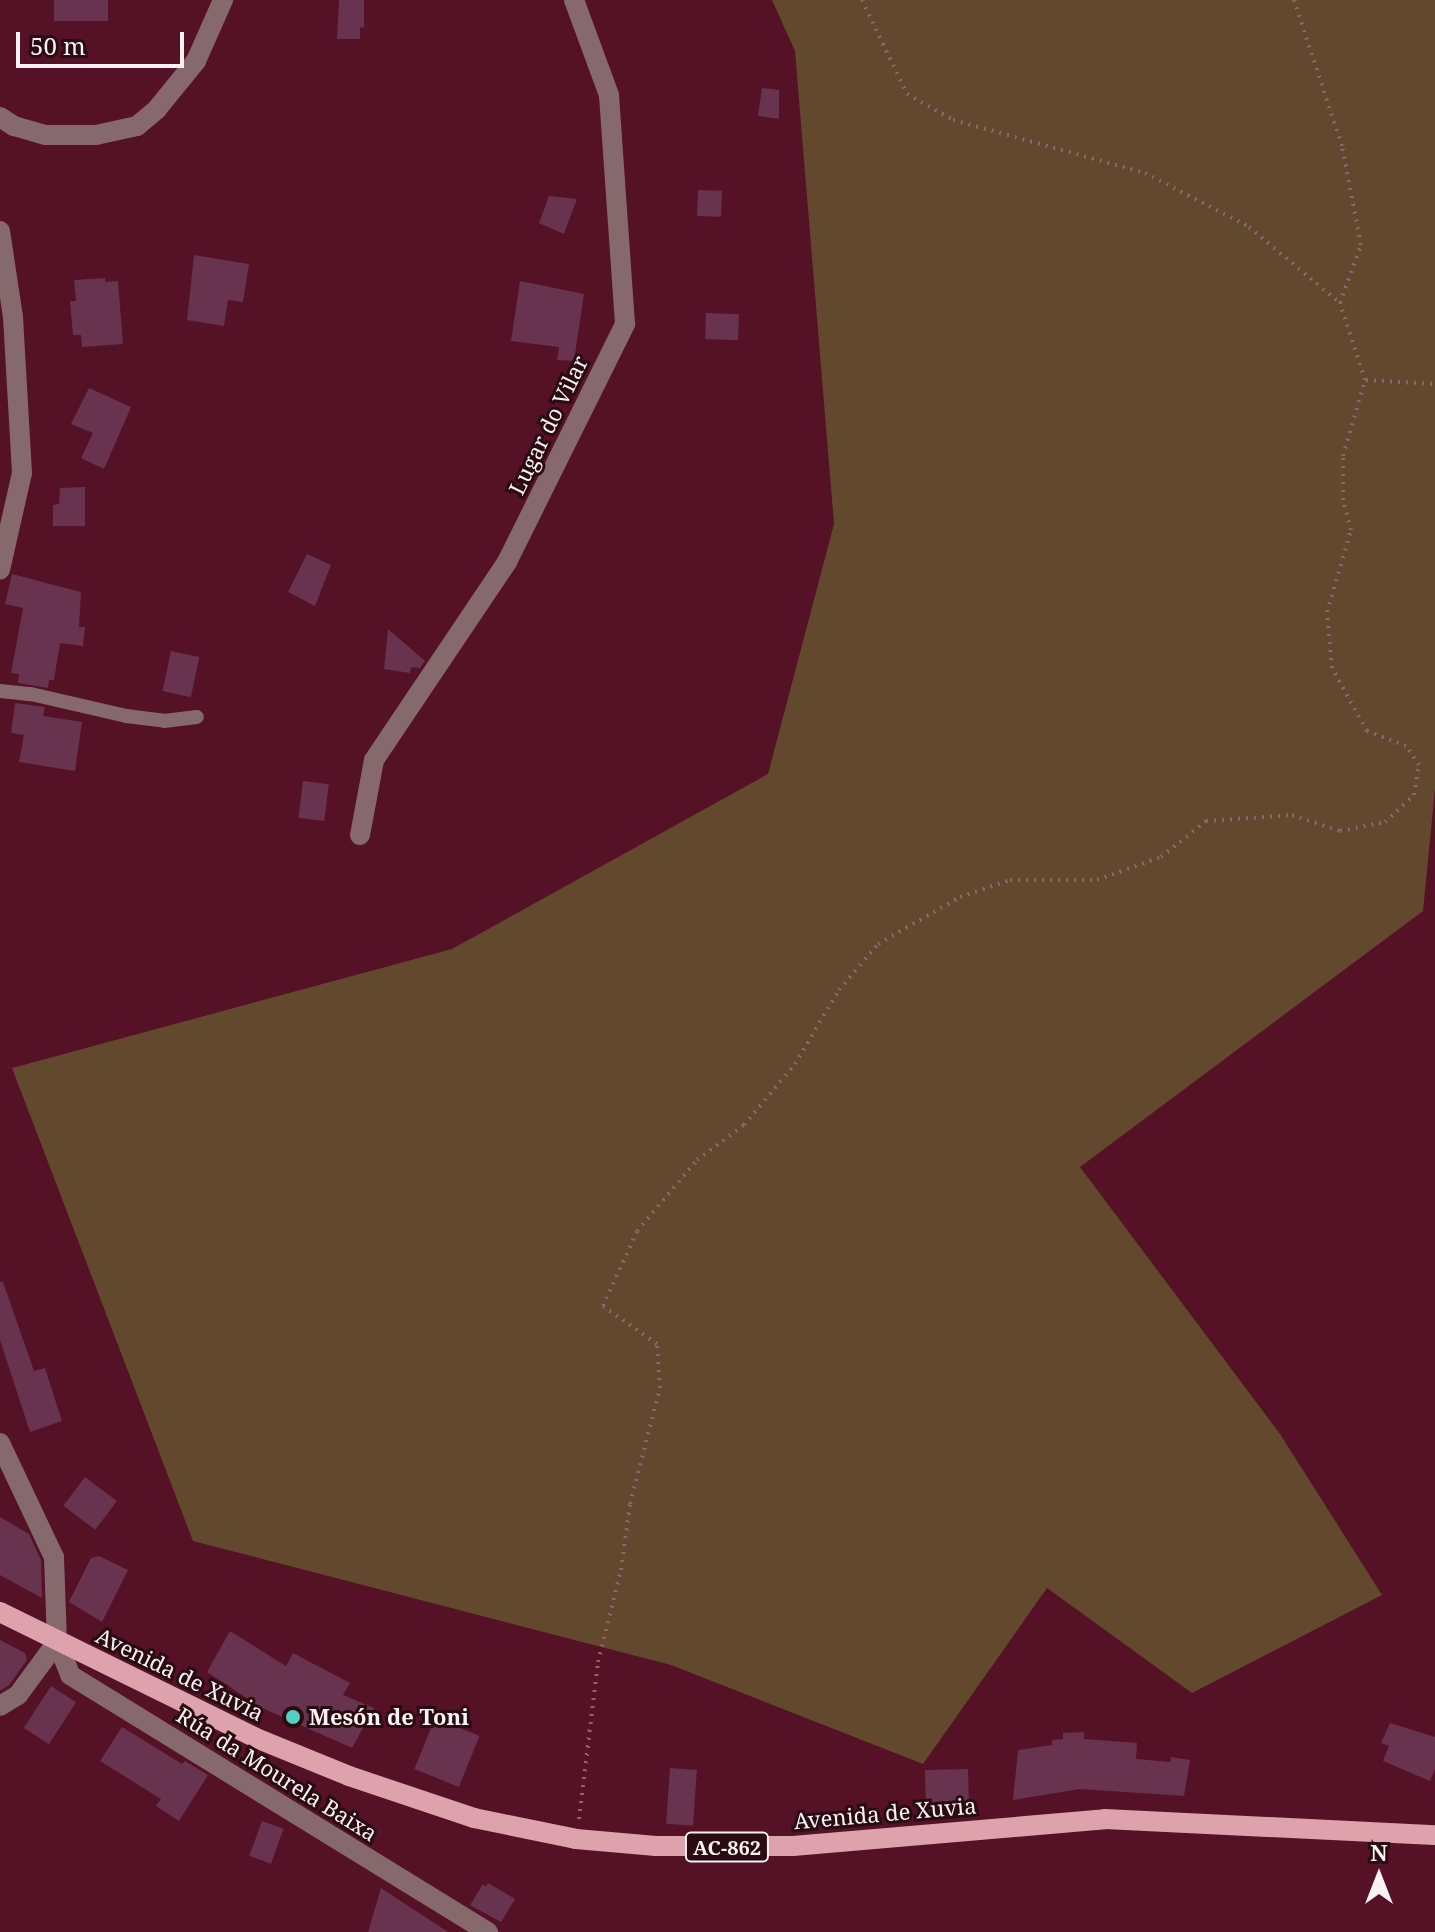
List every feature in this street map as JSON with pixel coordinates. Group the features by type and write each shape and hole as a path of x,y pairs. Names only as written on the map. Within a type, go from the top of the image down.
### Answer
{"main road":[{"name":"Avenida de Xuvia","path":"0,1612 256,1738 349,1776 474,1818 576,1839 656,1846 793,1846 1105,1819 1435,1835"}],"street":[{"path":"0,117 14,126 46,135 96,135 137,126 157,109 196,61 223,0"},
{"name":"Lugar do Vilar","path":"360,835 374,760 507,562 625,324 609,95 574,0"},
{"path":"0,231 13,317 22,473 0,570"},
{"path":"0,1443 54,1557 57,1642 18,1695 0,1706"},
{"name":"Rúa da Mourela Baixa","path":"57,1642 70,1675 488,1932"}],"lane":[{"path":"0,691 31,694 126,716 164,721 197,717"}],"path":[{"path":"576,1839 598,1662 621,1570 630,1504 660,1388 657,1344 603,1306 637,1231 697,1160 744,1125 761,1105 795,1064 839,990 878,944 960,897 1010,880 1097,880 1161,857 1206,821 1292,815 1340,831 1385,822 1414,795 1419,765 1406,746 1367,731 1332,668 1327,612 1351,530 1343,500 1343,456 1365,380 1340,303 1249,227 1145,173 953,120 907,94 862,0"},
{"path":"1294,0 1342,146 1361,245 1340,303"},
{"path":"1365,380 1435,384"}],"shaded area":[{"path":"772,0 1435,0 1435,789 1423,911 1080,1167 1280,1434 1382,1595 1192,1693 1047,1588 923,1764 671,1665 193,1541 12,1068 452,949 768,774 834,524 795,51"}],"building":[{"path":"54,0 108,0 108,21 54,21"},
{"path":"339,0 364,0 364,28 360,27 360,39 337,39"},
{"path":"762,88 779,90 779,119 758,116"},
{"path":"698,190 722,191 721,217 697,216"},
{"path":"549,196 577,199 564,234 539,223"},
{"path":"194,255 249,264 243,302 228,300 224,326 187,320"},
{"path":"105,278 105,282 118,281 123,344 82,347 81,335 73,335 70,301 76,301 74,280"},
{"path":"520,281 584,294 574,361 557,360 559,347 511,341"},
{"path":"706,313 739,314 738,340 705,339"},
{"path":"89,388 131,407 104,469 81,458 93,433 71,424"},
{"path":"85,487 85,526 53,526 53,505 59,504 60,488"},
{"path":"307,554 331,565 315,606 288,592"},
{"path":"12,574 81,592 79,627 85,627 83,646 60,643 54,680 49,680 48,688 18,683 19,674 11,673 23,608 5,604"},
{"path":"388,629 425,661 420,668 411,667 410,673 384,669"},
{"path":"171,651 199,657 191,697 162,691"},
{"path":"15,703 45,707 43,716 82,722 75,771 19,762 24,735 11,733"},
{"path":"303,781 329,784 324,821 298,818"},
{"path":"0,1282 3,1282 34,1371 45,1368 62,1421 30,1432 0,1340"},
{"path":"85,1477 117,1501 95,1530 63,1506"},
{"path":"0,1517 29,1534 41,1560 42,1598 0,1575"},
{"path":"99,1556 128,1570 102,1622 69,1602 91,1558"},
{"path":"230,1631 286,1666 293,1653 350,1683 343,1695 374,1708 352,1748 262,1708 207,1672"},
{"path":"0,1640 25,1653 27,1660 9,1685 0,1691"},
{"path":"51,1686 76,1702 49,1744 24,1728"},
{"path":"435,1718 480,1736 459,1787 414,1769"},
{"path":"1390,1723 1435,1737 1435,1769 1430,1781 1383,1761 1389,1746 1381,1743"},
{"path":"122,1727 182,1764 185,1761 208,1775 179,1821 156,1806 161,1799 100,1761"},
{"path":"1084,1732 1084,1739 1137,1743 1136,1759 1170,1762 1171,1757 1190,1760 1184,1796 1080,1789 1013,1800 1018,1750 1052,1745 1052,1740 1063,1739 1063,1733"},
{"path":"670,1768 697,1770 693,1826 666,1824"},
{"path":"968,1769 969,1806 952,1805 952,1811 926,1813 925,1770"},
{"path":"262,1821 284,1829 271,1864 249,1856"},
{"path":"488,1883 515,1899 501,1922 470,1905 483,1884 486,1887"},
{"path":"381,1888 448,1932 368,1932"}],"place":[{"name":"Mesón de Toni","path":"293,1717"}]}
